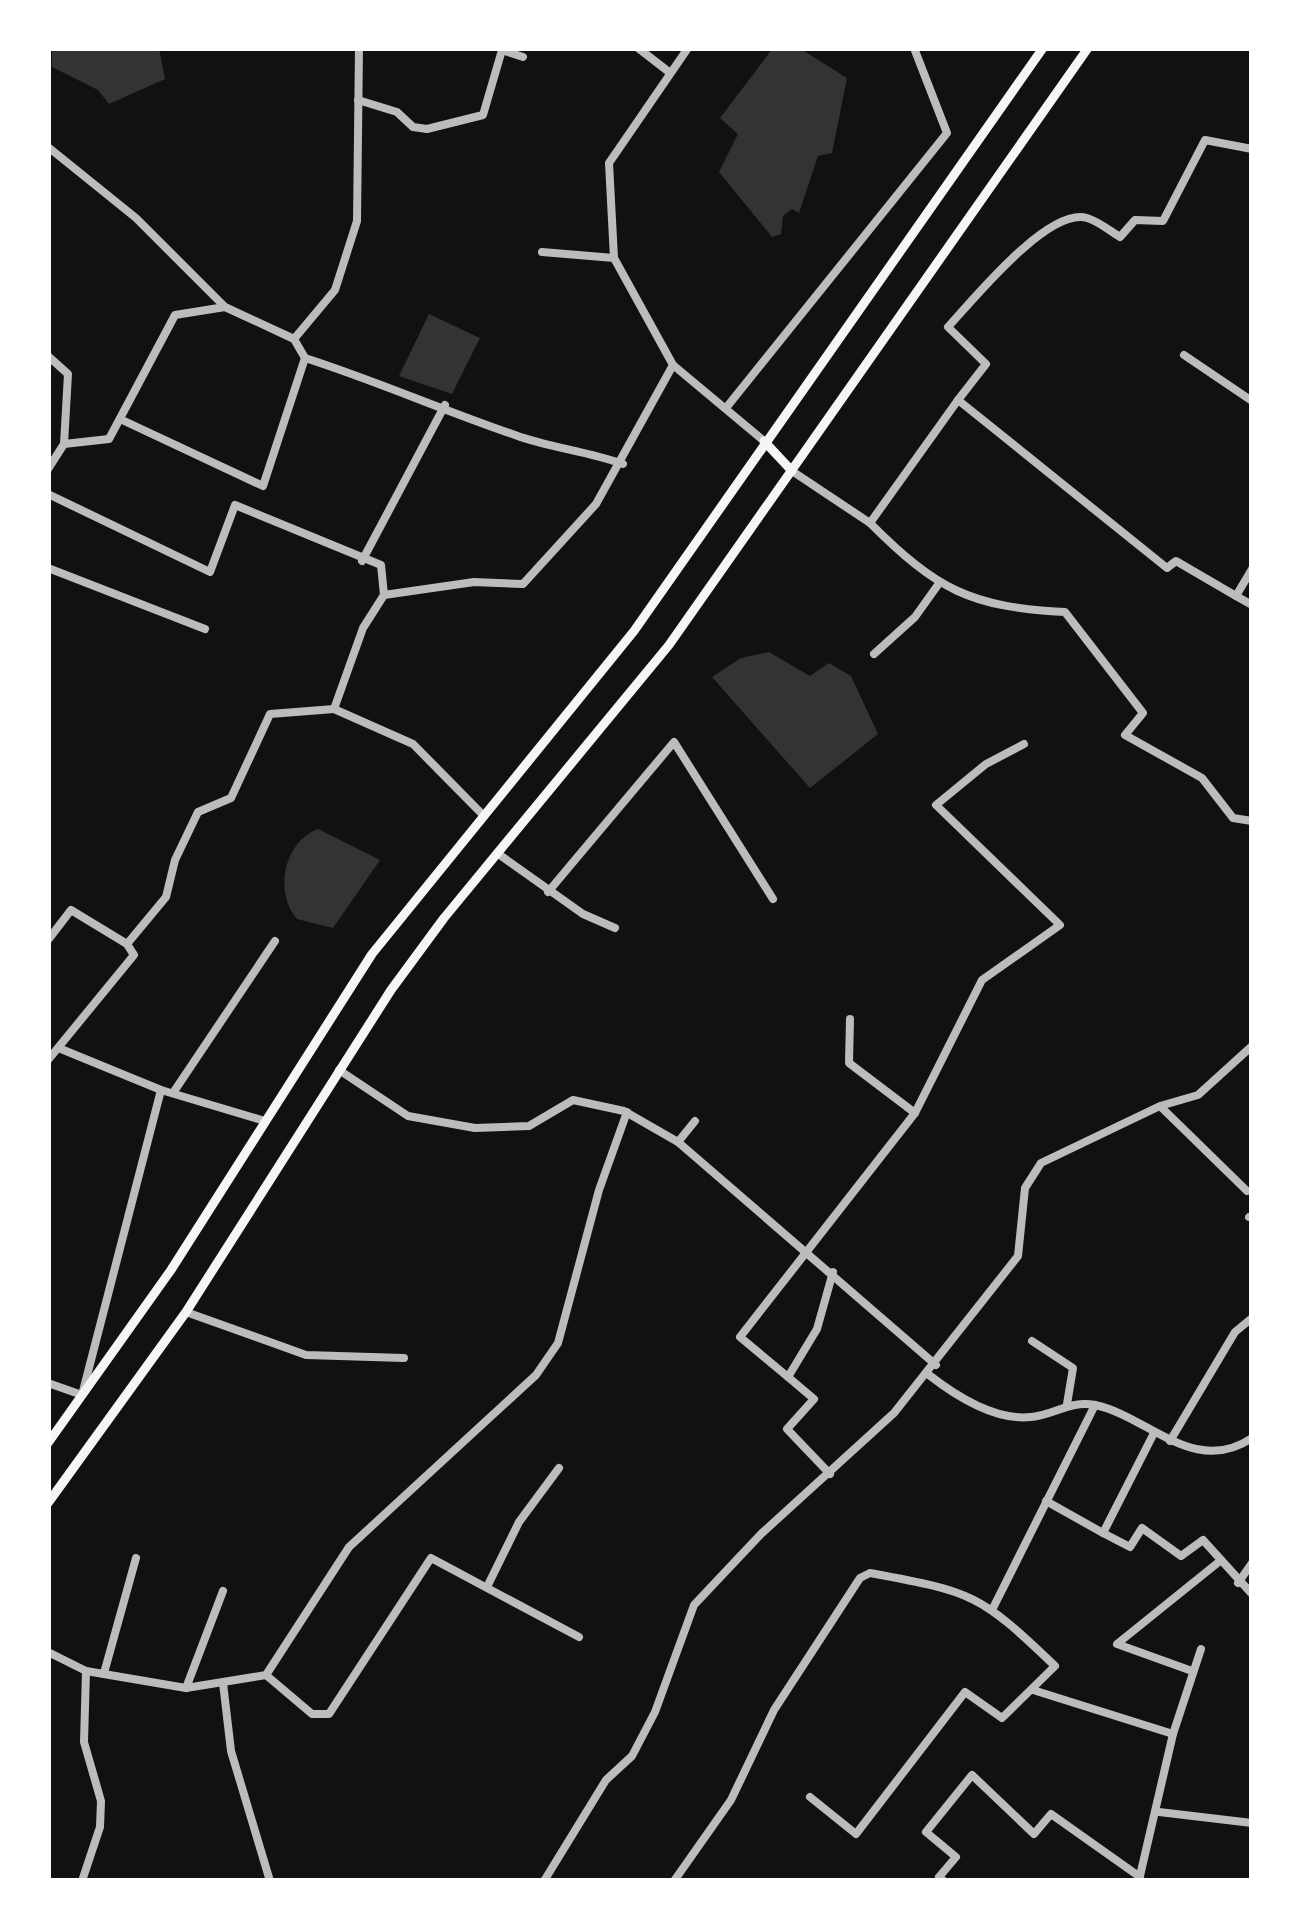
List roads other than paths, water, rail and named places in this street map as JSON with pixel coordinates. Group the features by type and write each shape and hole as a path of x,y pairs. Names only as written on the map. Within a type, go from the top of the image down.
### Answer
{"main road":[{"path":"48,1443 171,1270 372,954 634,631 1043,48"},
{"path":"48,1503 186,1312 337,1069 444,917 669,646 1088,48"},
{"path":"764,440 792,471"}],"street":[{"path":"294,339 335,290 357,221 359,48"},
{"path":"638,48 669,72"},
{"path":"688,48 610,163 614,259 673,364 764,440"},
{"path":"726,408 947,133 914,48"},
{"path":"358,100 398,112 413,127 454,125 483,115 502,50 523,57"},
{"path":"870,523 986,364 948,327 1016,253 1065,220 1084,217 1120,237 1135,220 1163,221 1205,140 1252,149"},
{"path":"48,165 50,148"},
{"path":"50,148 136,218 225,307 294,339 305,358 445,405 518,437 575,446 622,464"},
{"path":"542,252 614,259"},
{"path":"64,444 109,439 175,315 225,307"},
{"path":"1184,355 1252,401"},
{"path":"48,356 68,374 64,444 48,469"},
{"path":"119,419 263,486 305,358"},
{"path":"384,595 453,584 523,584 568,540 622,464 673,364"},
{"path":"958,400 1167,568 1176,561 1252,605"},
{"path":"362,561 445,405"},
{"path":"792,471 870,523 940,582 986,605 1065,612 1143,713 1125,735 1202,778 1233,818 1252,821"},
{"path":"48,494 210,572 235,505 381,565 384,595 363,628 334,709"},
{"path":"48,568 206,629"},
{"path":"1236,596 1252,569"},
{"path":"874,654 915,617 940,582"},
{"path":"127,944 166,897 175,860 198,812 231,798 270,715 334,709 413,744 484,816"},
{"path":"548,892 674,742 772,899"},
{"path":"830,1474 787,1429 814,1399 740,1337 915,1113 982,980 1060,925 936,806 986,764 1024,744"},
{"path":"497,853 548,892 615,928"},
{"path":"48,940 71,910 127,944 134,955 48,1060"},
{"path":"175,1090 275,941"},
{"path":"850,1018 849,1063 915,1113"},
{"path":"544,1881 606,1780 632,1756 656,1712 694,1605 761,1534 830,1474 929,1375 1018,1256 1025,1188 1041,1163 1160,1106 1198,1095 1252,1046"},
{"path":"61,1048 161,1090 175,1090 265,1121"},
{"path":"337,1069 408,1116 475,1128 529,1126 573,1100 627,1112 678,1142 936,1365"},
{"path":"48,1383 82,1395 161,1090"},
{"path":"1160,1106 1247,1191"},
{"path":"48,1652 86,1672 185,1688 266,1675 349,1547 536,1375 558,1343 599,1190 627,1112"},
{"path":"678,1142 695,1121"},
{"path":"788,1377 817,1329 833,1272"},
{"path":"186,1312 306,1354 404,1358"},
{"path":"1171,1441 1235,1332 1252,1318"},
{"path":"1032,1341 1073,1369 1067,1406"},
{"path":"929,1375 963,1402 1029,1418 1067,1406 1095,1405 1194,1451 1241,1446 1252,1438"},
{"path":"993,1608 1095,1405"},
{"path":"1103,1533 1154,1435"},
{"path":"487,1587 519,1522 559,1468"},
{"path":"1046,1501 1130,1547 1142,1528 1181,1556 1202,1540 1252,1594"},
{"path":"104,1673 136,1558"},
{"path":"266,1675 312,1714 329,1714 431,1558 579,1637"},
{"path":"1192,1671 1117,1644 1220,1562"},
{"path":"1238,1583 1252,1563"},
{"path":"674,1881 731,1800 774,1711 860,1578 869,1573 963,1590 993,1608 1055,1666 1002,1718 965,1692 856,1834 810,1797"},
{"path":"185,1688 223,1591"},
{"path":"944,1881 939,1876 956,1857 926,1832 972,1775 1034,1834 1051,1814 1139,1879 1159,1812 1173,1734 1201,1649"},
{"path":"82,1881 100,1826 101,1801 85,1742 86,1672"},
{"path":"223,1684 232,1751 270,1881"},
{"path":"1034,1690 1173,1734"},
{"path":"1159,1812 1252,1823"}]}
